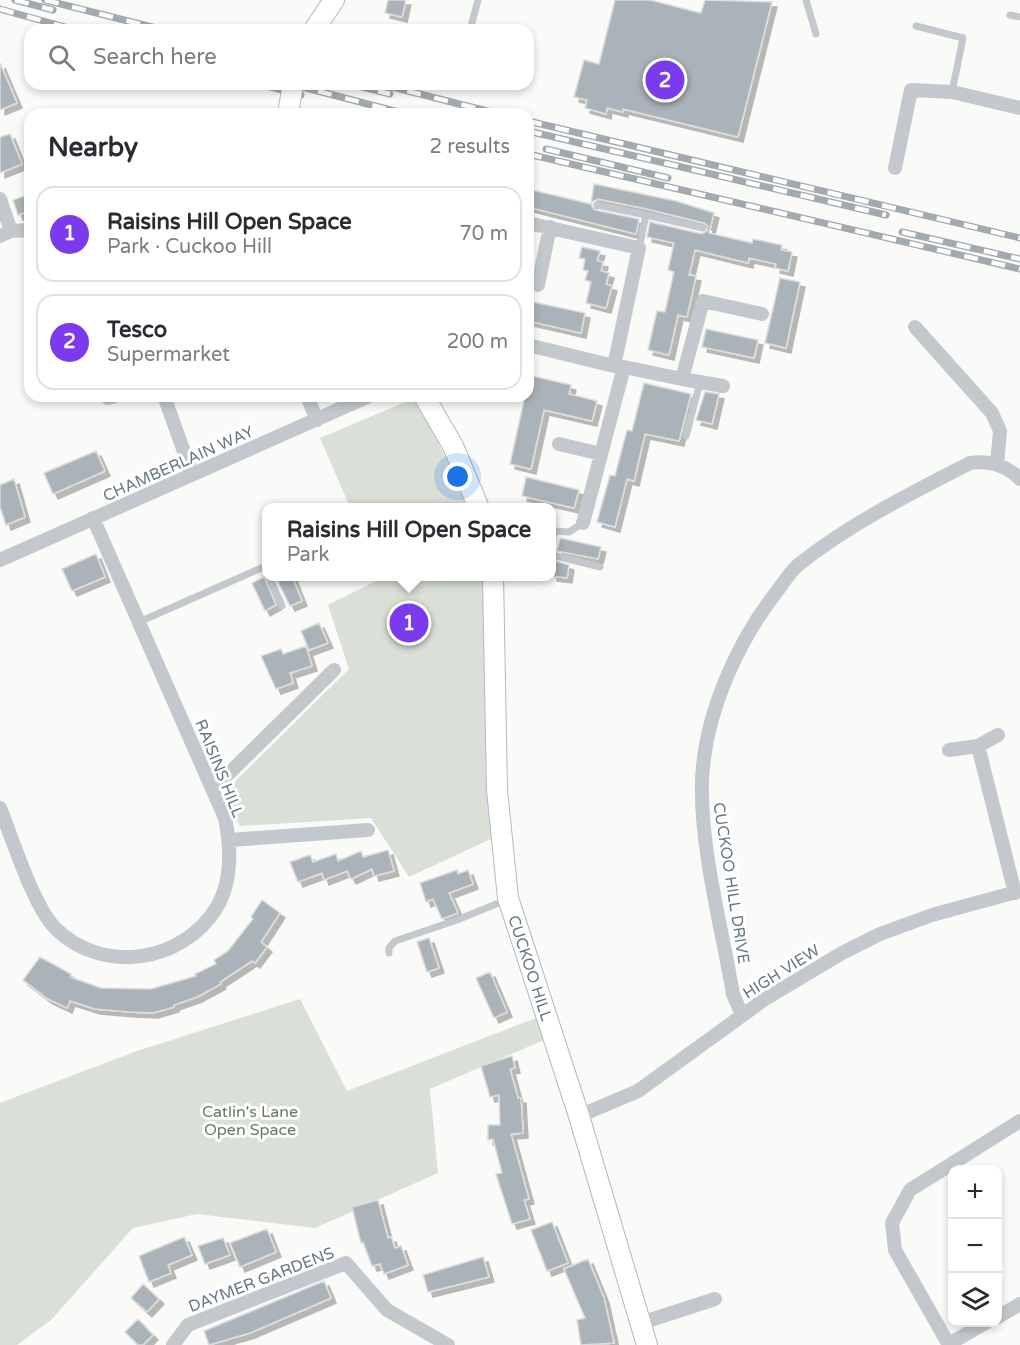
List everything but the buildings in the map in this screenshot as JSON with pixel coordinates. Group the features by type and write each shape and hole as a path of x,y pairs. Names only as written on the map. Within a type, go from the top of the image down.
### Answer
{"main road":[{"path":"318,23 334,0"},
{"path":"289,108 292,90"},
{"path":"431,402 453,446 476,503"},
{"name":"CUCKOO HILL","path":"493,581 497,790 508,898 579,1116 647,1345"}],"street":[{"path":"895,168 911,90 952,92 1020,108"},
{"path":"0,199 5,233 24,231"},
{"path":"534,224 639,248 619,367 601,454 583,523"},
{"path":"538,285 550,227"},
{"path":"682,379 703,301 762,314"},
{"path":"915,327 992,413 1000,431 997,464 1020,478"},
{"path":"534,346 619,367 723,386"},
{"path":"166,402 192,474"},
{"path":"310,402 317,420"},
{"name":"CHAMBERLAIN WAY","path":"0,560 356,402"},
{"path":"559,444 601,454"},
{"name":"CUCKOO HILL DRIVE","path":"742,1015 734,994 704,826 702,781 709,736 726,680 765,607 796,567 870,514 970,464 984,461 997,464"},
{"name":"RAISINS HILL","path":"0,808 41,908 54,927 74,943 98,954 123,958 154,955 180,944 201,928 218,906 228,879 230,840 225,818 93,518"},
{"path":"213,789 334,670"},
{"path":"949,750 978,746 999,735"},
{"path":"978,746 1017,892"},
{"path":"230,840 368,830"},
{"name":"HIGH VIEW","path":"579,1116 639,1091 742,1015 799,977 880,934 932,915 1017,892"},
{"path":"980,1327 949,1345 896,1250 892,1223 910,1190 1020,1121"},
{"name":"DAYMER GARDENS","path":"173,1345 188,1325 346,1263 387,1310 448,1345"},
{"path":"641,1323 716,1299"},
{"path":"1002,1315 1020,1304"}],"lane":[{"path":"472,24 478,0"},
{"path":"806,0 816,34"},
{"path":"1010,15 1020,17"},
{"path":"916,26 963,38 952,92"},
{"path":"597,205 703,228"},
{"path":"639,248 646,215"},
{"path":"686,436 700,382"},
{"path":"556,531 569,532 583,523"},
{"path":"556,556 600,567"},
{"path":"139,622 262,570"},
{"path":"271,581 282,606"},
{"path":"389,953 389,948 395,941 457,920 508,898"}],"green space":[{"path":"406,402 417,402 462,490 466,503 348,503 320,438"},
{"path":"376,581 483,581 493,838 409,877 371,818 240,826 224,792 349,669 328,605"},
{"name":"Catlin's Lane Open Space","path":"300,999 347,1091 536,1018 544,1040 430,1089 438,1173 315,1228 197,1214 133,1228 51,1320 17,1345 0,1345 0,1103 134,1052"}],"railway":[{"path":"15,0 53,10"},
{"path":"45,0 140,24"},
{"path":"0,9 54,24"},
{"path":"282,90 301,95"},
{"path":"314,90 383,108"},
{"path":"374,90 390,94"},
{"path":"404,90 475,108"},
{"path":"534,122 1020,238"},
{"path":"534,132 886,215"},
{"path":"546,149 668,178"},
{"path":"534,155 1020,269"},
{"path":"902,232 1020,259"}],"place":[{"name":"Tesco","path":"665,80"},
{"name":"Raisins Hill Open Space","path":"409,623"}]}
